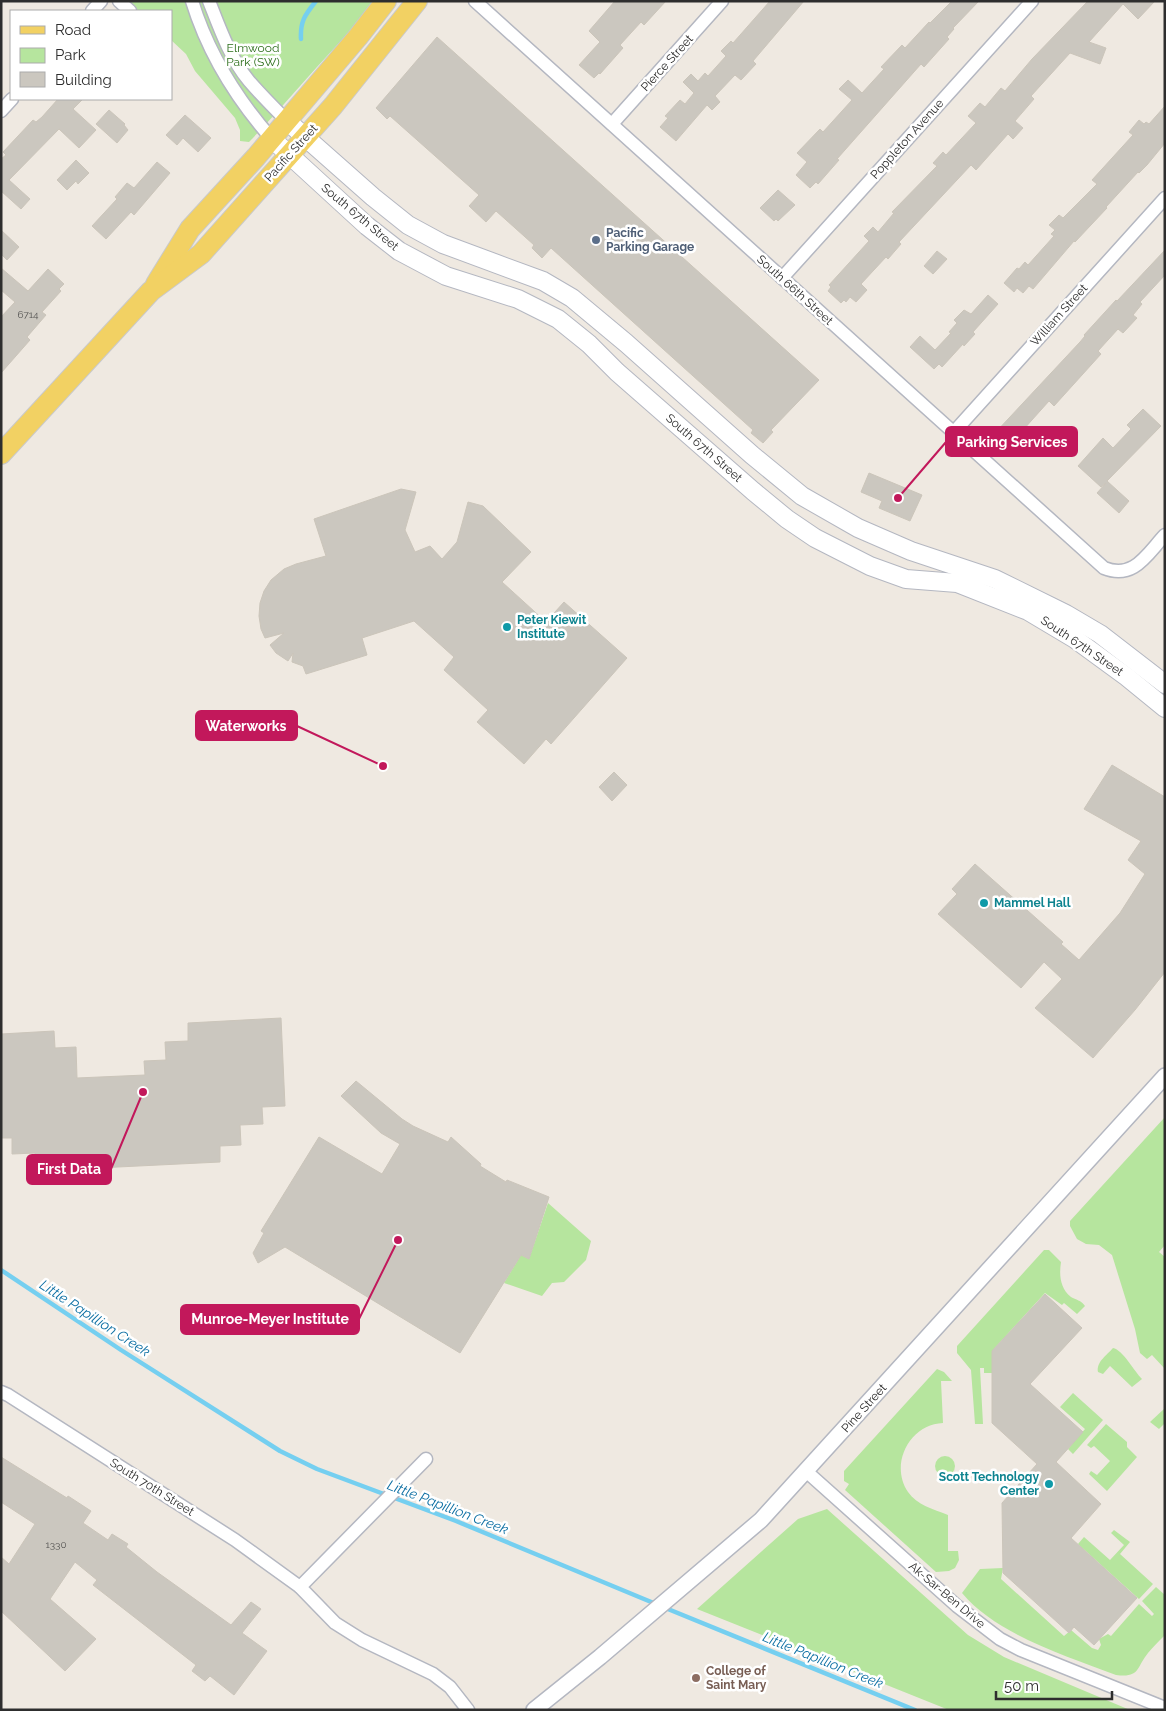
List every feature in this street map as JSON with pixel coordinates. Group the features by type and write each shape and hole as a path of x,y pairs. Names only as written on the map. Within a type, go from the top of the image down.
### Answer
{"main road":[{"name":"Pacific Street","path":"1,454 151,291 190,228 287,121 358,38 386,1"},
{"name":"Pacific Street","path":"151,291 201,254 333,106 417,1"},
{"name":"South 67th Street","path":"287,121 373,197 408,225 443,244 543,281 572,298 752,455 802,496 858,528 911,551 994,579 1066,614 1100,634 1165,684"},
{"name":"South 67th Street","path":"271,138 367,226 399,251 446,276 518,299 558,319 589,344 753,491 787,519 815,538 870,566 906,579 957,583 1028,611 1075,639 1165,708"},
{"path":"490,290 510,286 579,315 599,320"}],"street":[{"path":"119,1 129,10"},
{"path":"192,1 208,44 223,74 248,111 271,138"},
{"path":"209,1 222,36 239,67 248,80 287,121"},
{"name":"South 66th Street","path":"475,1 1104,568 1119,572 1136,567 1165,535"},
{"name":"Pierce Street","path":"612,124 722,1"},
{"name":"Poppleton Avenue","path":"782,278 1032,1"},
{"path":"1,111 11,100"},
{"name":"William Street","path":"954,432 1165,198"},
{"name":"Pine Street","path":"534,1710 761,1520 807,1472 1165,1076"},
{"name":"South 70th Street","path":"1,1392 236,1540 300,1587 335,1623 362,1640 433,1674 450,1688 468,1710"},
{"path":"300,1587 357,1532 426,1460"},
{"name":"Ak-Sar-Ben Drive","path":"807,1472 957,1606 1000,1638 1021,1650 1165,1708"}],"green space":[{"name":"Elmwood Park (SW)","path":"125,1 378,1 249,142 240,141 240,130 235,118 195,71 186,54 172,41 172,10 137,10"},
{"path":"1165,1117 1165,1245 1159,1252 1165,1257 1165,1369 1152,1355 1147,1359 1140,1353 1135,1329 1112,1255 1099,1245 1086,1244 1077,1239 1070,1226 1070,1221"},
{"path":"548,1203 591,1241 586,1260 564,1282 552,1283 542,1296 504,1283 521,1255 529,1259"},
{"path":"1044,1250 1049,1250 1061,1262 1061,1281 1067,1293 1085,1306 1077,1314 1064,1303 1062,1305 1045,1293 992,1351 992,1373 984,1373 984,1368 980,1368 983,1424 975,1424 971,1370 957,1353 957,1346"},
{"path":"1113,1348 1121,1353 1142,1379 1132,1387 1110,1366 1103,1374 1098,1372 1100,1362"},
{"path":"937,1369 944,1372 952,1381 941,1381 943,1423 931,1425 921,1430 912,1438 902,1458 901,1470 908,1492 916,1500 948,1515 948,1551 958,1551 959,1560 955,1568 949,1571 936,1572 845,1490 849,1484 844,1481 844,1471"},
{"path":"1073,1393 1103,1420 1073,1454 1068,1449 1085,1429 1060,1407"},
{"path":"1165,1408 1165,1423 1159,1429 1150,1422"},
{"path":"1106,1424 1127,1442 1127,1447 1137,1457 1107,1491 1089,1474 1091,1471 1097,1475 1110,1461 1094,1446 1091,1448 1087,1445"},
{"path":"941,1456 949,1456 955,1462 955,1470 949,1476 941,1476 935,1470 935,1462"},
{"path":"827,1509 968,1635 1004,1657 1130,1710 949,1710 697,1609 798,1519"},
{"path":"1114,1530 1130,1542 1120,1554 1153,1584 1139,1599 1078,1544 1084,1537 1110,1560 1124,1545 1111,1533"},
{"path":"1003,1568 1001,1579 1064,1636 1071,1630 1092,1648 1098,1650 1101,1645 1099,1639 1108,1634 1111,1636 1139,1604 1152,1616 1154,1614 1142,1601 1156,1587 1165,1595 1165,1635 1148,1653 1134,1673 1124,1676 1116,1675 1055,1652 994,1621 962,1593 980,1569"}],"building":[{"path":"615,1 666,1 644,25 641,22 620,45 623,48 600,74 594,78 579,65 600,42 589,31"},
{"path":"770,1 804,1 753,61 756,64 741,80 735,75 715,96 720,102 712,110 707,105 676,141 660,127 668,118 665,116 680,100 685,104 694,93 683,82 691,74 698,81 705,73 708,76 726,56 721,51 731,41 733,43"},
{"path":"952,1 979,1 953,28 947,37 949,39 924,67 921,64 837,159 839,160 818,184 816,182 810,188 796,175 807,162 797,153 820,129 823,132 852,100 839,89 848,80 862,93 884,69 881,67 902,45 905,48"},
{"path":"1088,1 1155,1 1138,19 1123,4 1089,42 1106,48 1100,64 1070,53 1031,96 1034,99 1015,121 1023,128 1013,139 1008,134 976,170 971,165 899,242 901,244 888,259 886,257 861,284 867,290 856,302 850,297 846,302 844,300 841,303 828,291 831,287 829,285 869,241 864,236 873,227 878,232 894,213 892,212 937,166 933,163 943,152 946,155 976,123 968,116 980,103 985,107 1001,88 1005,91 1032,59"},
{"name":"Pacific Parking Garage","path":"437,37 819,380 771,430 773,432 763,443 751,433 753,430 551,248 542,258 532,248 534,245 496,211 486,222 469,206 479,195 390,116 387,119 376,108"},
{"path":"57,100 82,100 73,109 96,130 79,148 59,129 9,180 30,199 21,209 1,191 1,159 6,155 3,152 33,120 36,122"},
{"path":"1165,106 1165,143 1147,165 1138,172 1107,208 1074,241 1033,289 1029,286 1023,293 1017,288 1014,292 1004,283 1025,262 1028,265 1054,236 1051,234 1055,230 1049,225 1059,215 1063,218 1097,184 1092,180 1133,135 1129,132 1139,120 1144,124 1146,122 1149,124"},
{"path":"109,110 125,124 128,130 117,143 96,124"},
{"path":"185,115 211,138 198,152 183,138 177,145 166,135"},
{"path":"76,160 89,173 78,184 76,181 67,190 57,180"},
{"path":"157,162 170,173 134,215 131,212 106,239 92,226 117,199 115,197 127,183 134,188"},
{"path":"778,190 795,205 778,221 776,219 774,221 760,208"},
{"path":"1,230 19,247 7,260 1,254"},
{"path":"1165,250 1165,275 1140,302 1142,304 1133,315 1137,318 1123,333 1118,329 1098,351 1101,354 1054,406 1049,401 1023,430 1026,433 1011,448 995,433 1080,342 1084,335 1116,300"},
{"path":"937,251 947,259 933,274 924,266"},
{"path":"1,268 28,291 48,269 64,284 59,289 61,291 42,312 46,315 27,337 30,340 1,373 1,317 15,302 1,290"},
{"path":"988,295 998,304 973,332 975,334 942,367 939,364 934,369 910,347 920,336 935,350 951,333 949,332 957,323 954,320 964,310 971,314"},
{"path":"1143,409 1161,426 1107,481 1129,501 1119,513 1097,493 1106,483 1101,487 1078,466 1103,438 1113,448 1131,429 1127,425"},
{"path":"869,473 922,495 910,521 879,508 882,501 861,492"},
{"name":"Peter Kiewit Institute","path":"401,489 416,492 405,530 415,552 430,546 442,559 457,542 468,502 483,506 531,552 502,582 546,622 564,602 627,658 551,744 546,739 524,764 477,722 488,710 444,670 454,657 414,621 362,638 367,655 306,674 303,666 292,662 293,653 288,661 276,653 270,645 284,633 265,638 259,616 260,603 264,591 271,580 284,569 326,556 314,519"},
{"name":"Mammel Hall","path":"1112,765 1165,797 1165,972 1093,1058 1035,1008 1062,979 1044,962 1021,988 938,914 957,894 952,889 975,864 1063,942 1061,944 1079,960 1120,913 1145,874 1128,860 1141,841 1084,809"},
{"path":"614,772 627,785 612,801 599,787"},
{"path":"281,1018 285,1106 262,1107 263,1124 240,1125 241,1145 220,1146 220,1162 36,1171 35,1153 12,1154 12,1138 1,1138 1,1034 54,1031 55,1048 76,1047 77,1078 145,1075 144,1061 166,1060 165,1042 188,1041 188,1023"},
{"path":"356,1081 413,1126 448,1142 451,1137 481,1164 480,1166 506,1182 507,1180 549,1197 529,1259 521,1255 460,1353 285,1247 258,1263 253,1253 264,1233 261,1231 319,1137 382,1174 400,1144 381,1133 341,1096"},
{"name":"Scott Technology Center","path":"1045,1294 1082,1328 1030,1384 1083,1432 1056,1462 1101,1504 1071,1538 1137,1598 1094,1645 1074,1627 1069,1633 1003,1573 1002,1503 1037,1464 992,1423 992,1351"},
{"path":"1,1457 91,1511 83,1523 108,1540 112,1534 128,1544 126,1547 157,1572 231,1625 251,1602 261,1609 242,1633 267,1651 234,1695 210,1676 205,1681 192,1671 196,1665 93,1585 97,1580 75,1562 50,1599 96,1639 65,1671 1,1611 1,1557 9,1564 35,1524 1,1502"}],"waterway":[{"path":"301,39 301,27 304,18 316,1"},
{"name":"Little Papillion Creek","path":"1,1270 121,1350 280,1451 317,1469 456,1521 656,1604"},
{"name":"Little Papillion Creek","path":"663,1607 915,1710"}],"place":[{"name":"Pacific Parking Garage","path":"596,240"},
{"name":"Parking Services","path":"898,498"},
{"name":"Peter Kiewit Institute","path":"507,627"},
{"name":"Waterworks","path":"383,766"},
{"name":"Mammel Hall","path":"984,903"},
{"name":"First Data","path":"143,1092"},
{"name":"Munroe-Meyer Institute","path":"398,1240"},
{"name":"Scott Technology Center","path":"1049,1484"},
{"name":"College of Saint Mary","path":"696,1678"}]}
